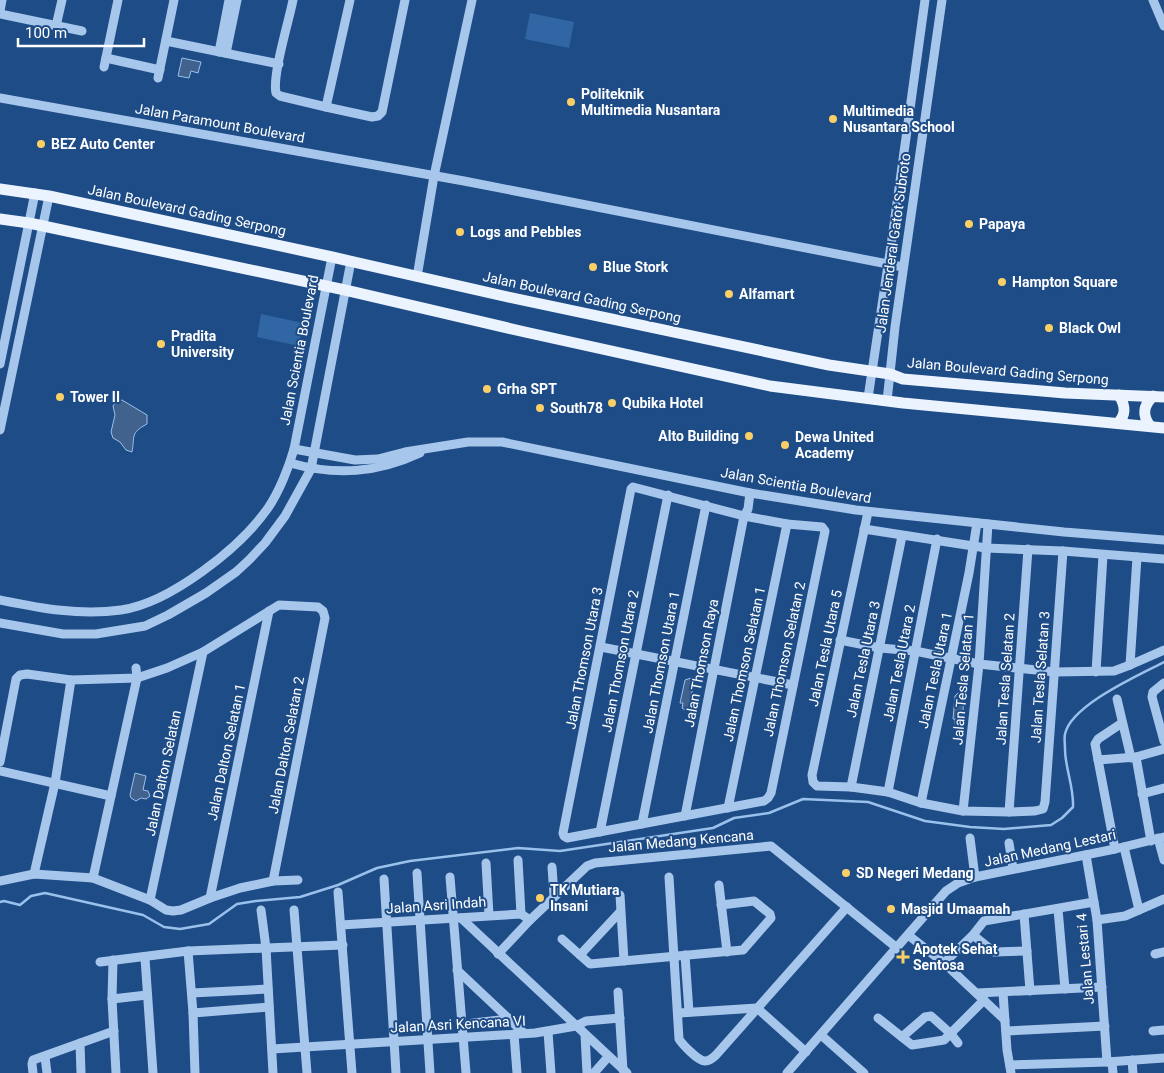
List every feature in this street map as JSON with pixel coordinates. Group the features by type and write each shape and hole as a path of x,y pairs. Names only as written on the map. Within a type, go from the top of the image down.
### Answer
{"main road":[{"name":"Jalan Boulevard Gading Serpong","path":"0,189 50,196 417,277 830,365 890,374 903,379 1065,393 1158,397"},
{"path":"0,219 29,223 326,286 770,386 887,401 1164,428"},
{"path":"1118,423 1123,418 1125,410 1119,395"},
{"path":"1150,426 1146,421 1145,406 1158,397"}],"street":[{"path":"2,0 0,13 82,31"},
{"path":"56,26 62,0"},
{"path":"118,0 105,63 159,74 174,0"},
{"path":"223,53 229,0"},
{"path":"223,53 237,0"},
{"path":"293,0 279,64 275,88 276,93 280,96 326,108 372,117 378,116 382,112 405,0"},
{"path":"326,108 350,0"},
{"path":"417,277 434,176 472,0"},
{"name":"Jalan Jenderal Gatot Subroto","path":"868,398 925,0"},
{"name":"Jalan Jenderal Gatot Subroto","path":"887,401 903,267 942,0"},
{"path":"1153,0 1164,26"},
{"path":"166,41 279,64"},
{"name":"Jalan Paramount Boulevard","path":"0,98 434,176 903,267"},
{"path":"0,364 35,193"},
{"path":"0,430 50,196"},
{"name":"Jalan Scientia Boulevard","path":"0,600 64,612 93,613 123,610 148,602 169,592 205,570 240,541 268,507 290,463 332,257"},
{"path":"0,623 63,634 96,634 145,626 206,593 236,572 249,560 265,543 285,516 311,469 351,261"},
{"name":"Jalan Scientia Boulevard","path":"294,449 355,460 378,459 468,442 502,442 749,496 868,512 1164,540"},
{"name":"Jalan Scientia Boulevard","path":"290,463 311,469 355,471 380,468 427,449"},
{"name":"Jalan Thomson Utara 3","path":"600,832 569,838 565,838 563,833 631,489 634,487 668,495"},
{"path":"668,495 787,524"},
{"name":"Jalan Thomson Utara 2","path":"600,832 668,495"},
{"name":"Jalan Thomson Raya","path":"685,816 745,513 745,502 749,496"},
{"name":"Jalan Thomson Utara 1","path":"642,824 706,505"},
{"name":"Jalan Tesla Utara 5","path":"851,787 817,786 813,782 812,775 868,512"},
{"name":"Jalan Tesla Utara 1","path":"921,803 969,573 977,523"},
{"name":"Jalan Thomson Selatan 2","path":"728,808 764,801 771,793 824,531 822,527 787,524"},
{"name":"Jalan Thomson Selatan 1","path":"728,808 787,524"},
{"name":"Jalan Tesla Selatan 1","path":"963,812 979,664 988,524"},
{"path":"864,527 902,536 974,544 986,548 1062,551 1164,559"},
{"name":"Jalan Tesla Utara 3","path":"851,787 902,536"},
{"name":"Jalan Tesla Utara 2","path":"888,792 937,539"},
{"name":"Jalan Tesla Selatan 2","path":"1009,812 1028,549"},
{"name":"Jalan Tesla Selatan 3","path":"1009,812 1035,811 1043,809 1044,806 1055,672 1062,551"},
{"path":"1096,672 1103,555"},
{"path":"1130,665 1138,557"},
{"path":"969,573 985,576"},
{"path":"169,592 179,607"},
{"name":"Jalan Dalton Selatan 2","path":"269,612 279,605 314,606 321,608 325,618 273,881"},
{"path":"0,762 16,679 20,675 27,674 71,680 137,678 167,668 203,652 269,612"},
{"name":"Jalan Dalton Selatan 1","path":"210,898 269,612"},
{"path":"840,640 880,648 915,651 979,664 1055,672 1114,671 1164,650"},
{"path":"601,648 636,653 714,671 793,686"},
{"name":"Jalan Dalton Selatan","path":"150,900 203,652"},
{"path":"93,878 137,678 136,668"},
{"path":"34,874 55,783 71,680"},
{"path":"1164,683 1153,692 1152,698 1164,740"},
{"path":"1117,699 1142,794 1164,860"},
{"path":"1122,723 1096,741 1098,760 1119,848 1139,910"},
{"path":"1098,760 1133,758 1164,749"},
{"path":"0,771 111,796"},
{"path":"851,787 888,792 921,803 963,812 1009,812"},
{"path":"1142,794 1164,788"},
{"path":"600,832 728,808"},
{"path":"970,838 975,877"},
{"name":"Jalan Medang Lestari","path":"787,1073 946,892 956,884 975,877 1119,848 1158,838"},
{"path":"1009,843 1013,869"},
{"name":"Jalan Medang Kencana","path":"498,954 554,895 587,866 595,863 771,846 897,948"},
{"name":"Jalan Lestari 4","path":"1086,855 1097,920 1105,1026 1113,1073"},
{"path":"518,860 522,914 530,920"},
{"path":"486,863 489,916"},
{"path":"552,867 554,895"},
{"path":"417,873 430,1073"},
{"path":"0,881 34,874 93,878 150,900 166,910 173,911 240,888 273,881 298,880"},
{"path":"450,877 455,918 457,970 466,1073"},
{"path":"669,877 679,1039 702,1061 706,1061 716,1055 847,907"},
{"path":"384,879 396,1073"},
{"path":"719,884 727,952"},
{"path":"338,892 342,925 346,1045 352,1073"},
{"path":"620,895 624,961"},
{"path":"1097,920 1125,916 1164,899"},
{"path":"562,939 590,964 685,954 727,952 743,950 771,918 770,914 754,901 721,905"},
{"path":"944,963 973,935 984,920 1094,902"},
{"path":"1058,908 1065,989"},
{"path":"261,910 266,948 273,1073"},
{"path":"294,910 307,1073"},
{"path":"580,955 620,912"},
{"name":"Jalan Asri Indah","path":"342,925 386,920 420,921 522,914"},
{"path":"1024,914 1030,991"},
{"path":"455,918 498,954 625,1072"},
{"path":"908,935 944,963 1005,1020"},
{"path":"973,935 994,952 1027,951"},
{"path":"100,962 188,952 343,945"},
{"path":"188,952 193,1013 194,1073"},
{"path":"685,954 689,1012"},
{"path":"145,958 153,1073"},
{"path":"113,960 112,999 116,1073"},
{"path":"457,970 524,1033"},
{"path":"977,993 1102,987"},
{"path":"192,993 268,989"},
{"path":"618,992 625,1072"},
{"path":"1003,993 1010,1069 1164,1058"},
{"path":"112,999 147,995"},
{"path":"878,1018 912,1045 944,1040 984,1000"},
{"path":"193,1013 270,1007"},
{"path":"678,1013 757,1008 806,1052"},
{"path":"902,1037 928,1016 931,1016 958,1043"},
{"name":"Jalan Asri Kencana VI","path":"272,1049 394,1041 428,1042 548,1032 576,1026 586,1021 620,1018"},
{"path":"473,1023 508,1019"},
{"path":"1006,1032 1105,1026"},
{"path":"1153,1031 1164,1030"},
{"path":"33,1073 33,1060 114,1031"},
{"path":"548,1032 551,1073"},
{"path":"514,1034 517,1073"},
{"path":"585,1035 587,1073"},
{"path":"821,1036 864,1073"},
{"path":"80,1043 81,1073"},
{"path":"45,1057 47,1073"},
{"path":"594,1073 608,1057"},
{"path":"1132,1060 1133,1073"}],"shaded area":[{"path":"530,13 574,22 569,48 525,39"},
{"path":"182,58 201,62 198,73 191,71 189,78 178,76"},
{"path":"261,314 303,323 299,346 257,337"},
{"path":"122,400 147,415 147,424 134,435 132,452 126,450 120,442 113,438 111,432 115,415 113,406 116,402"},
{"path":"691,678 694,682 689,708 685,710 682,708 683,703 680,703 685,680"},
{"path":"958,693 964,697 962,724 958,726 955,724 955,719 953,719 955,696"},
{"path":"135,773 146,776 143,790 148,791 150,796 146,799 141,798 136,801 131,798"}],"waterway":[{"path":"0,902 4,901 20,905 31,896 45,893 143,915 164,927 180,929 209,924 237,904 300,897 338,885 377,868 410,861 518,848 560,851 713,828 734,818 769,813 803,799 868,802 925,821 970,827 1004,829 1051,825 1062,818 1073,807 1065,756 1065,734 1070,723 1079,712 1107,692 1164,662"}],"place":[{"name":"Politeknik Multimedia Nusantara","path":"571,102"},
{"name":"Multimedia Nusantara School","path":"833,119"},
{"name":"BEZ Auto Center","path":"41,144"},
{"name":"Papaya","path":"969,224"},
{"name":"Logs and Pebbles","path":"460,232"},
{"name":"Blue Stork","path":"593,267"},
{"name":"Hampton Square","path":"1002,282"},
{"name":"Alfamart","path":"729,294"},
{"name":"Black Owl","path":"1049,328"},
{"name":"Pradita University","path":"161,344"},
{"name":"Grha SPT","path":"487,389"},
{"name":"Tower II","path":"60,397"},
{"name":"Qubika Hotel","path":"612,403"},
{"name":"South78","path":"540,408"},
{"name":"Alto Building","path":"749,436"},
{"name":"Dewa United Academy","path":"785,445"},
{"name":"SD Negeri Medang","path":"846,873"},
{"name":"TK Mutiara Insani","path":"540,898"},
{"name":"Masjid Umaamah","path":"891,909"},
{"name":"Apotek Sehat Sentosa","path":"903,957"}]}
